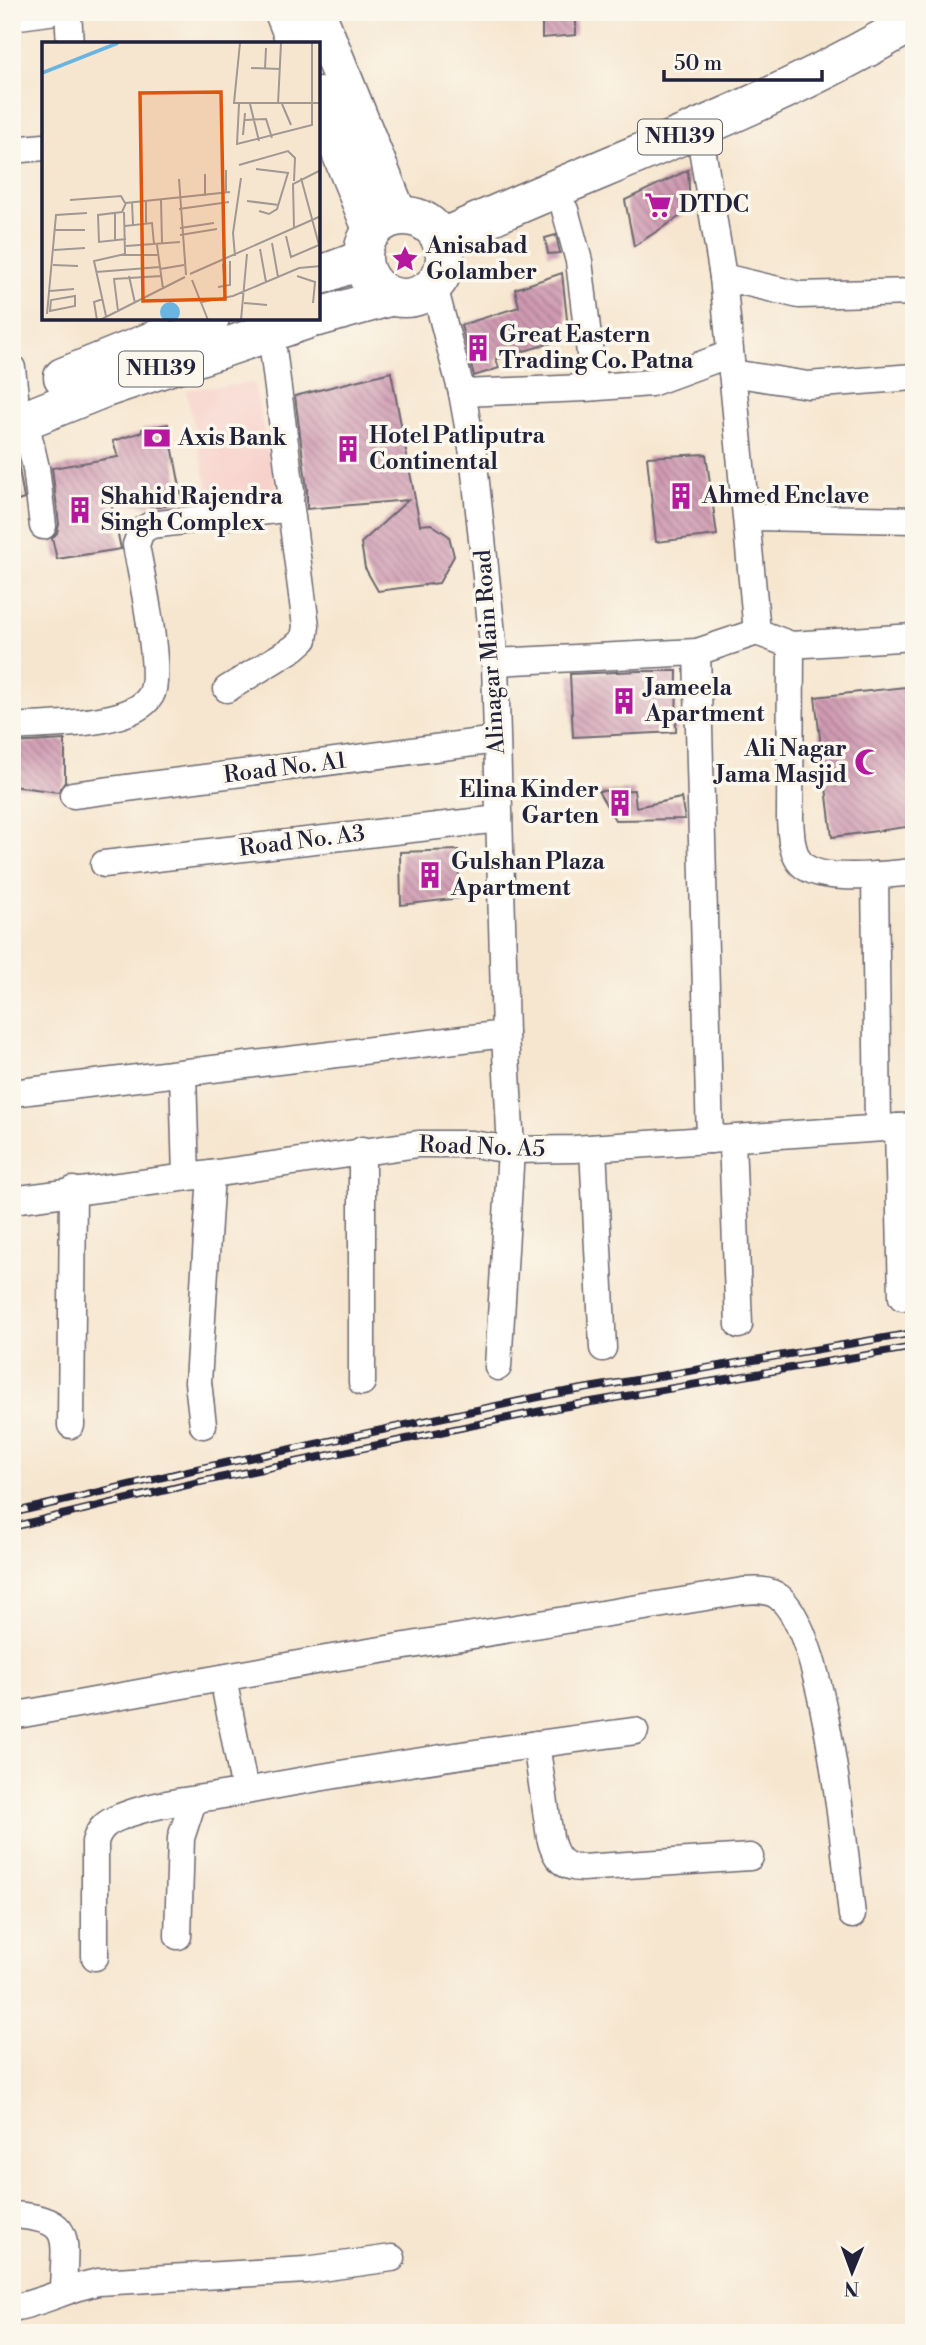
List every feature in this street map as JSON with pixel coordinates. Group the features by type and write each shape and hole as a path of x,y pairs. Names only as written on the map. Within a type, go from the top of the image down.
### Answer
{"highway":[{"path":"284,12 296,42"},
{"path":"316,12 377,235 366,275 375,288 389,297"},
{"name":"NH139","path":"440,262 565,210 700,141 914,21"},
{"name":"NH139","path":"320,316 389,297 405,299 421,296 440,262 700,141 781,114 914,43"},
{"path":"320,101 377,235"},
{"path":"320,275 377,235 413,217 427,223 440,262"},
{"name":"NH139","path":"15,401 205,320"},
{"name":"NH139","path":"15,401 102,389 307,320"}],"street":[{"path":"12,17 49,12"},
{"path":"68,12 70,42"},
{"path":"700,141 723,277 757,632"},
{"path":"12,150 42,147"},
{"path":"565,210 579,261 594,387"},
{"name":"Alinagar Main Road","path":"440,262 474,467 495,662 505,1034 511,1150 498,1367"},
{"path":"723,277 799,295 914,292"},
{"path":"227,689 294,648 304,639 306,626 271,333"},
{"path":"462,393 651,383 731,364 808,385 914,377"},
{"path":"15,401 36,468 43,526"},
{"path":"12,727 115,717 141,706 151,695 156,682 136,545 141,531 151,525 284,509 290,502"},
{"path":"748,517 914,520"},
{"path":"495,662 697,652 757,632 791,645 914,638"},
{"path":"791,645 790,819 792,844 799,862 812,873 834,876 914,872"},
{"path":"697,652 721,1139 739,1325"},
{"name":"Road No. A1","path":"73,795 496,740"},
{"name":"Road No. A3","path":"104,864 499,818"},
{"path":"875,875 897,1127 902,1297"},
{"path":"12,1093 505,1034"},
{"path":"184,1073 198,1176 198,1382 203,1425"},
{"name":"Road No. A5","path":"12,1200 198,1176 362,1150 446,1142 511,1150 593,1148 897,1127"},
{"path":"593,1148 603,1348"},
{"path":"362,1150 362,1382"},
{"path":"71,1425 73,1191"},
{"path":"12,1716 326,1659 743,1591 769,1591 778,1595 796,1620 818,1685 834,1768 852,1915"},
{"path":"223,1678 245,1791"},
{"path":"95,1957 94,1855 98,1832 104,1825 134,1812 447,1757 635,1731"},
{"path":"536,1744 550,1837 553,1849 562,1864 582,1868 750,1857"},
{"path":"178,1936 181,1838 193,1801"},
{"path":"12,2216 40,2217 60,2228 64,2238 63,2291"},
{"path":"12,2308 31,2305 63,2291 98,2282 306,2270 392,2258"}],"shaded area":[{"path":"254,383 279,503 212,508 186,390"}],"building":[{"path":"542,12 576,12 576,35 542,38"},
{"name":"DTDC","path":"688,170 690,210 634,246 625,200"},
{"path":"556,235 560,253 548,254 545,238"},
{"path":"562,273 569,338 496,359 499,368 474,376 461,325 519,307 515,289"},
{"name":"Hotel Patliputra Continental","path":"391,372 420,525 431,524 449,536 454,556 439,583 378,591 365,568 361,543 408,500 307,509 307,489 295,396"},
{"path":"168,424 183,503 159,507 111,502 121,549 57,559 52,538 57,533 59,524 52,468 118,457 113,441 142,432 142,429"},
{"name":"Ahmed Enclave","path":"706,454 717,535 656,542 647,457"},
{"path":"17,457 24,499 12,503 12,458"},
{"name":"Jameela Apartment","path":"677,671 676,732 573,737 570,674"},
{"name":"Ali Nagar Jama Masjid","path":"914,686 914,826 832,837 815,697"},
{"path":"65,740 65,782 58,792 12,786 12,743"},
{"name":"Elina Kinder Garten","path":"634,790 636,807 681,798 685,819 615,820 598,791"},
{"name":"Gulshan Plaza Apartment","path":"458,850 460,898 401,905 400,852"}],"railway":[{"path":"12,1513 192,1470 553,1394 914,1333"},
{"path":"12,1527 195,1483 556,1408 914,1347"}],"place":[{"name":"DTDC","path":"658,205"},
{"name":"Anisabad Golamber","path":"405,259"},
{"name":"Great Eastern Trading Co. Patna","path":"478,348"},
{"name":"Axis Bank","path":"157,438"},
{"name":"Hotel Patliputra Continental","path":"348,449"},
{"name":"Ahmed Enclave","path":"681,496"},
{"name":"Shahid Rajendra Singh Complex","path":"80,510"},
{"name":"Jameela Apartment","path":"624,701"},
{"name":"Ali Nagar Jama Masjid","path":"868,762"},
{"name":"Elina Kinder Garten","path":"620,803"},
{"name":"Gulshan Plaza Apartment","path":"430,875"}]}
